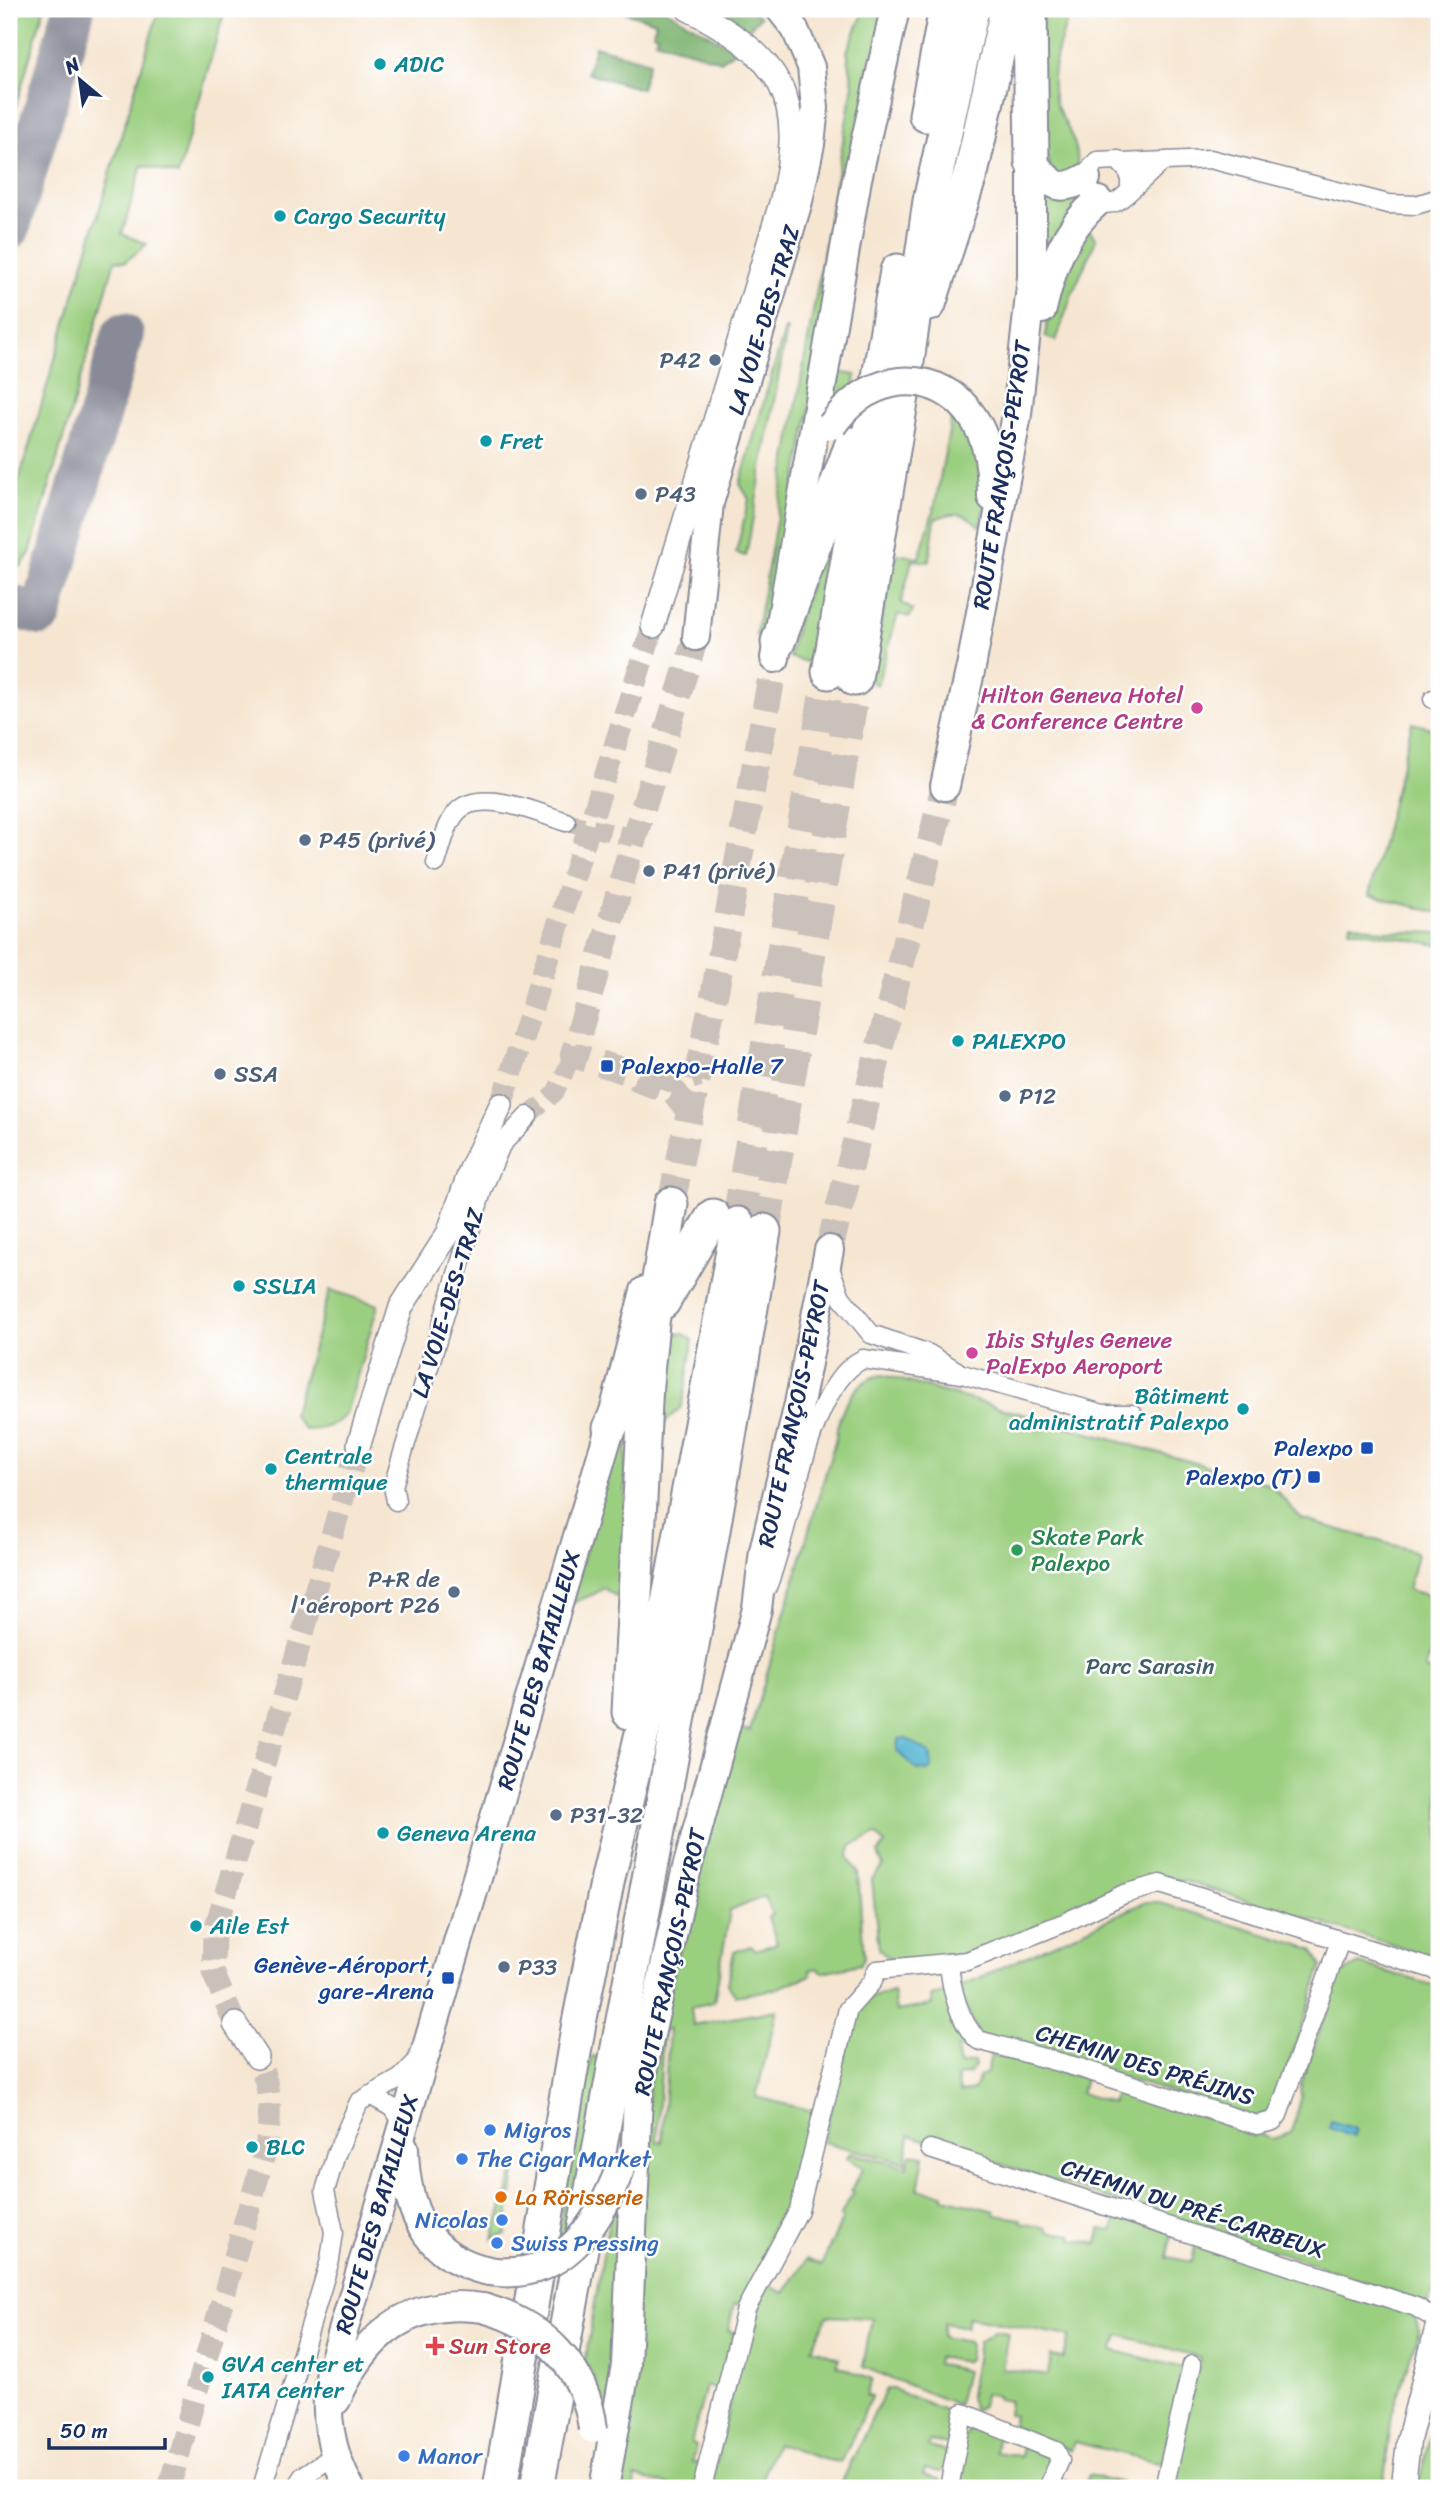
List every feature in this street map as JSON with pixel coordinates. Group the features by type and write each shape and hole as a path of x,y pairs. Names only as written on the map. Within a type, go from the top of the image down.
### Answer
{"highway":[{"path":"946,9 886,331 842,676 905,376 930,201 972,9"},
{"path":"905,376 972,169 1007,9"},
{"path":"1030,9 1032,162"},
{"path":"776,650 849,452 886,331"},
{"path":"608,1878 630,1702 646,1383 652,1323 671,1205"},
{"path":"610,1428 652,1323 738,1224"},
{"path":"500,2488 579,2023 608,1878 651,1695 738,1224"},
{"path":"537,2488 687,1672 738,1224"}],"main road":[{"name":"LA VOIE-DES-TRAZ","path":"696,637 702,595 706,520 800,201 811,144 815,108 811,67 799,36 779,9"},
{"path":"776,650 858,179 895,9"},
{"path":"1017,414 1049,279 1060,250 1082,214 1092,189 1061,187 1048,180 1032,162"},
{"name":"ROUTE FRANÇOIS-PEYROT","path":"945,786 972,662 1017,414 1032,277 1032,162"},
{"path":"807,479 832,425 858,397 894,381 926,383 960,402 977,422 990,459 992,545"},
{"name":"ROUTE DES BATAILLEUX","path":"350,2488 335,2455 328,2418 327,2393 331,2372 405,2124 423,2052 610,1428 629,1346 671,1205"},
{"name":"ROUTE FRANÇOIS-PEYROT","path":"604,2488 626,2365 638,2097 686,1872 757,1609 764,1552 799,1404 828,1255"},
{"path":"405,2124 407,2189 418,2220 446,2252 467,2264 489,2271 532,2269 552,2262 572,2248 590,2230 604,2208 621,2166 638,2097"},
{"path":"328,2418 354,2364 385,2330 417,2313 440,2307 483,2308 527,2325 560,2353 583,2389 593,2429 594,2457 589,2488"}],"street":[{"path":"653,626 781,202 791,157 792,121 784,92 767,64 741,40 688,9"},
{"path":"1162,162 1130,188 1119,201 1108,204 1092,189 1097,161 1113,159 1122,163 1210,159 1396,205 1427,204 1439,198"},
{"path":"1122,163 1130,174 1130,188"},
{"path":"436,863 449,825 458,811 468,804 494,802 566,822"},
{"path":"359,1444 401,1307 448,1234 479,1150 501,1105"},
{"name":"LA VOIE-DES-TRAZ","path":"397,1501 393,1486 483,1188 501,1145 510,1132 528,1116"},
{"name":"ROUTE FRANÇOIS-PEYROT","path":"828,1255 841,1297 871,1334 929,1354 962,1374"},
{"name":"ROUTE FRANÇOIS-PEYROT","path":"757,1609 779,1558 816,1418 848,1370 863,1359 874,1358 923,1371 962,1374 1103,1414 1133,1414"},
{"path":"702,2488 746,2309 800,2210 848,2009 872,1982 877,1970 967,1961 1066,1922 1124,1894 1160,1884 1439,1971"},
{"name":"CHEMIN DES PRÉJINS","path":"949,1963 950,1985 969,2029 978,2040 1080,2068 1257,2125 1273,2121 1278,2115 1340,1941"},
{"path":"234,2024 257,2057"},
{"path":"262,2488 330,2260 334,2232 325,2191 342,2139 357,2105 401,2078 423,2052"},
{"path":"370,2095 393,2108 405,2124"},
{"name":"CHEMIN DU PRÉ-CARBEUX","path":"930,2149 1403,2303 1439,2321"},
{"path":"1404,2488 1409,2438 1429,2400 1439,2321"},
{"path":"1164,2488 1192,2365"},
{"path":"949,2488 963,2413 1056,2451 1060,2460 1048,2488"},
{"path":"295,2488 303,2476 335,2455"}],"green space":[{"path":"9,9 44,9 9,129"},
{"path":"159,9 225,9 178,175 142,165 122,234 147,244 125,262 115,260 30,553 21,566 9,570 9,514"},
{"path":"615,9 664,9 736,50 721,61 655,40 657,35 653,33 656,22"},
{"path":"711,9 750,9 760,17 747,31"},
{"path":"865,9 886,9 766,639 756,636 853,84 847,51"},
{"path":"1041,9 1070,9 1056,59 1053,89 1059,110 1073,139 1077,160 1076,171 1056,179 1038,138"},
{"path":"595,46 649,62 641,89 587,73"},
{"path":"1041,189 1073,193 1079,212 1045,281"},
{"path":"1088,227 1096,240 1072,294 1056,341 1045,336 1051,293"},
{"path":"785,329 746,556 736,553 749,499 740,484"},
{"path":"837,372 856,375 854,389 830,411"},
{"path":"954,405 972,425 985,505 980,527 959,514 935,519 929,562 912,560 901,603 913,610 910,617 898,614 877,685 867,679 897,554 919,558 935,505"},
{"path":"847,476 815,639 807,662 789,657 796,626"},
{"path":"1412,723 1439,730 1439,913 1369,895"},
{"path":"1351,923 1382,931 1439,933 1439,945 1350,929"},
{"path":"330,1290 378,1305 346,1414 327,1426 305,1430 293,1415"},
{"path":"664,1332 684,1334 693,1340 681,1407 656,1429"},
{"name":"Parc Sarasin","path":"883,1375 1270,1484 1302,1519 1417,1554 1408,1590 1439,1598 1439,1620 1425,1669 1439,1673 1439,1959 1184,1881 1153,1875 1023,1932 958,1956 894,1962 879,1950 872,1879 883,1866 878,1853 885,1844 876,1834 852,1845 848,1857 858,1872 864,1958 860,1964 823,1972 818,1968 810,1970 811,1975 775,1989 736,1996 727,1984 734,1952 751,1946 755,1950 777,1943 768,1917 772,1915 765,1896 730,1911 714,2002 691,2007 693,2025 777,2010 756,2097 817,2112 792,2215 742,2305 734,2304 728,2331 734,2333 720,2390 706,2386 691,2444 696,2446 692,2462 702,2464 695,2488 681,2488 635,2477 634,2488 612,2488 649,2084 696,1872 740,1729 750,1731 840,1418 857,1389 873,1377","holes":["669,2029 662,2142 657,2141 663,2030"]},
{"path":"627,1428 623,1579 617,1597 603,1588 569,1605 622,1430"},
{"path":"1146,1902 1157,1902 1313,1949 1322,1966 1274,2109 1257,2118 979,2035 962,1998 961,1986"},
{"path":"1359,1964 1439,1987 1439,2280 1427,2304 1306,2261 909,2135 906,2163 823,2142 846,2047 858,2013 869,1999 893,1992 896,2011 932,2005 931,1996 946,1993 968,2046 957,2049 960,2065 974,2062 975,2066 970,2073 957,2076 960,2093 974,2090 980,2076 987,2073 991,2055 1085,2078 1081,2093 1112,2103 1116,2088 1272,2139 1291,2133 1301,2095 1300,2087 1339,1975"},
{"path":"592,2057 603,2059 575,2221 557,2242 584,2077"},
{"path":"850,2153 907,2167 911,2154 924,2156 918,2190 944,2194 944,2198 995,2211 995,2215 1021,2219 1021,2223 1072,2235 1072,2239 1097,2244 1100,2229 1113,2231 1117,2214 1172,2232 1167,2257 1192,2262 1196,2241 1414,2314 1419,2331 1392,2414 1383,2488 1170,2488 1200,2357 1119,2335 1112,2350 1183,2368 1162,2463 1074,2442 1070,2450 1012,2427 1014,2415 1008,2414 1010,2401 997,2399 997,2396 984,2394 982,2406 973,2410 969,2399 979,2342 995,2331 1008,2333 1002,2369 1048,2375 1051,2356 1064,2358 1069,2336 968,2317 966,2327 944,2323 942,2337 968,2342 970,2345 968,2359 964,2362 938,2357 937,2364 966,2371 958,2405 863,2367 872,2318 827,2316 812,2348 839,2358 836,2365 872,2380 866,2395 871,2397 842,2461 820,2458 776,2443 758,2488 710,2488 751,2312 765,2284 784,2293 807,2259 821,2266 843,2218 840,2216 854,2192 851,2190 863,2168 847,2158"},
{"path":"517,2160 506,2234 493,2239"},
{"path":"622,2194 619,2336 606,2427 595,2380 585,2362 609,2219"},
{"path":"886,2389 893,2389 954,2414 957,2419 953,2439 948,2444 930,2441 928,2447 945,2451 950,2456 948,2467 940,2472 925,2469 923,2475 940,2479 944,2488 839,2488"},
{"path":"1437,2410 1439,2488 1417,2488"},
{"path":"980,2426 998,2431 995,2452 1020,2456 1022,2446 1051,2458 1052,2465 1041,2488 953,2488 964,2437 970,2429"},
{"path":"1089,2475 1122,2483 1121,2486 1129,2488 1054,2488 1058,2478 1085,2484"}],"water":[{"path":"905,1738 930,1753 932,1767 928,1771 916,1769 897,1751 898,1739"},
{"path":"1331,2121 1356,2129 1354,2137 1329,2128"}],"taxiway":[{"path":"9,229 74,9"},
{"path":"9,605 41,615 123,334"}],"tunnel":[{"path":"501,1105 653,626"},
{"path":"689,1111 675,1093 642,1081 628,1072 573,1055 634,838 696,637"},
{"path":"671,1204 715,991 775,658"},
{"path":"738,1224 829,672"},
{"path":"764,1231 855,679"},
{"path":"829,1250 945,786"},
{"path":"566,822 634,838"},
{"path":"528,1116 555,1093 573,1055"},
{"path":"654,1073 676,1081 699,1074"},
{"path":"235,2024 213,1972 214,1933 359,1444"},
{"path":"169,2488 266,2148 269,2124 268,2091 257,2057"}],"place":[{"name":"ADIC","path":"380,64"},
{"name":"Cargo Security","path":"280,216"},
{"name":"P42","path":"715,360"},
{"name":"Fret","path":"486,441"},
{"name":"P43","path":"641,494"},
{"name":"Hilton Geneva Hotel & Conference Centre","path":"1197,708"},
{"name":"P45 (privé)","path":"305,840"},
{"name":"P41 (privé)","path":"649,871"},
{"name":"PALEXPO","path":"958,1041"},
{"name":"Palexpo-Halle 7","path":"607,1066"},
{"name":"SSA","path":"220,1074"},
{"name":"P12","path":"1005,1096"},
{"name":"SSLIA","path":"239,1286"},
{"name":"Ibis Styles Geneve PalExpo Aeroport","path":"972,1353"},
{"name":"Bâtiment administratif Palexpo","path":"1243,1409"},
{"name":"Palexpo","path":"1367,1448"},
{"name":"Centrale thermique","path":"271,1469"},
{"name":"Palexpo (T)","path":"1314,1477"},
{"name":"Skate Park Palexpo","path":"1017,1550"},
{"name":"P+R de l'aéroport P26","path":"454,1592"},
{"name":"P31-32","path":"556,1815"},
{"name":"Geneva Arena","path":"383,1833"},
{"name":"Aile Est","path":"196,1926"},
{"name":"P33","path":"504,1967"},
{"name":"Genève-Aéroport, gare-Arena","path":"448,1978"},
{"name":"Migros","path":"490,2130"},
{"name":"BLC","path":"252,2147"},
{"name":"The Cigar Market","path":"462,2159"},
{"name":"La Rörisserie","path":"501,2197"},
{"name":"Nicolas","path":"502,2220"},
{"name":"Swiss Pressing","path":"497,2243"},
{"name":"Sun Store","path":"435,2346"},
{"name":"GVA center et IATA center","path":"208,2377"},
{"name":"Manor","path":"404,2456"}]}
